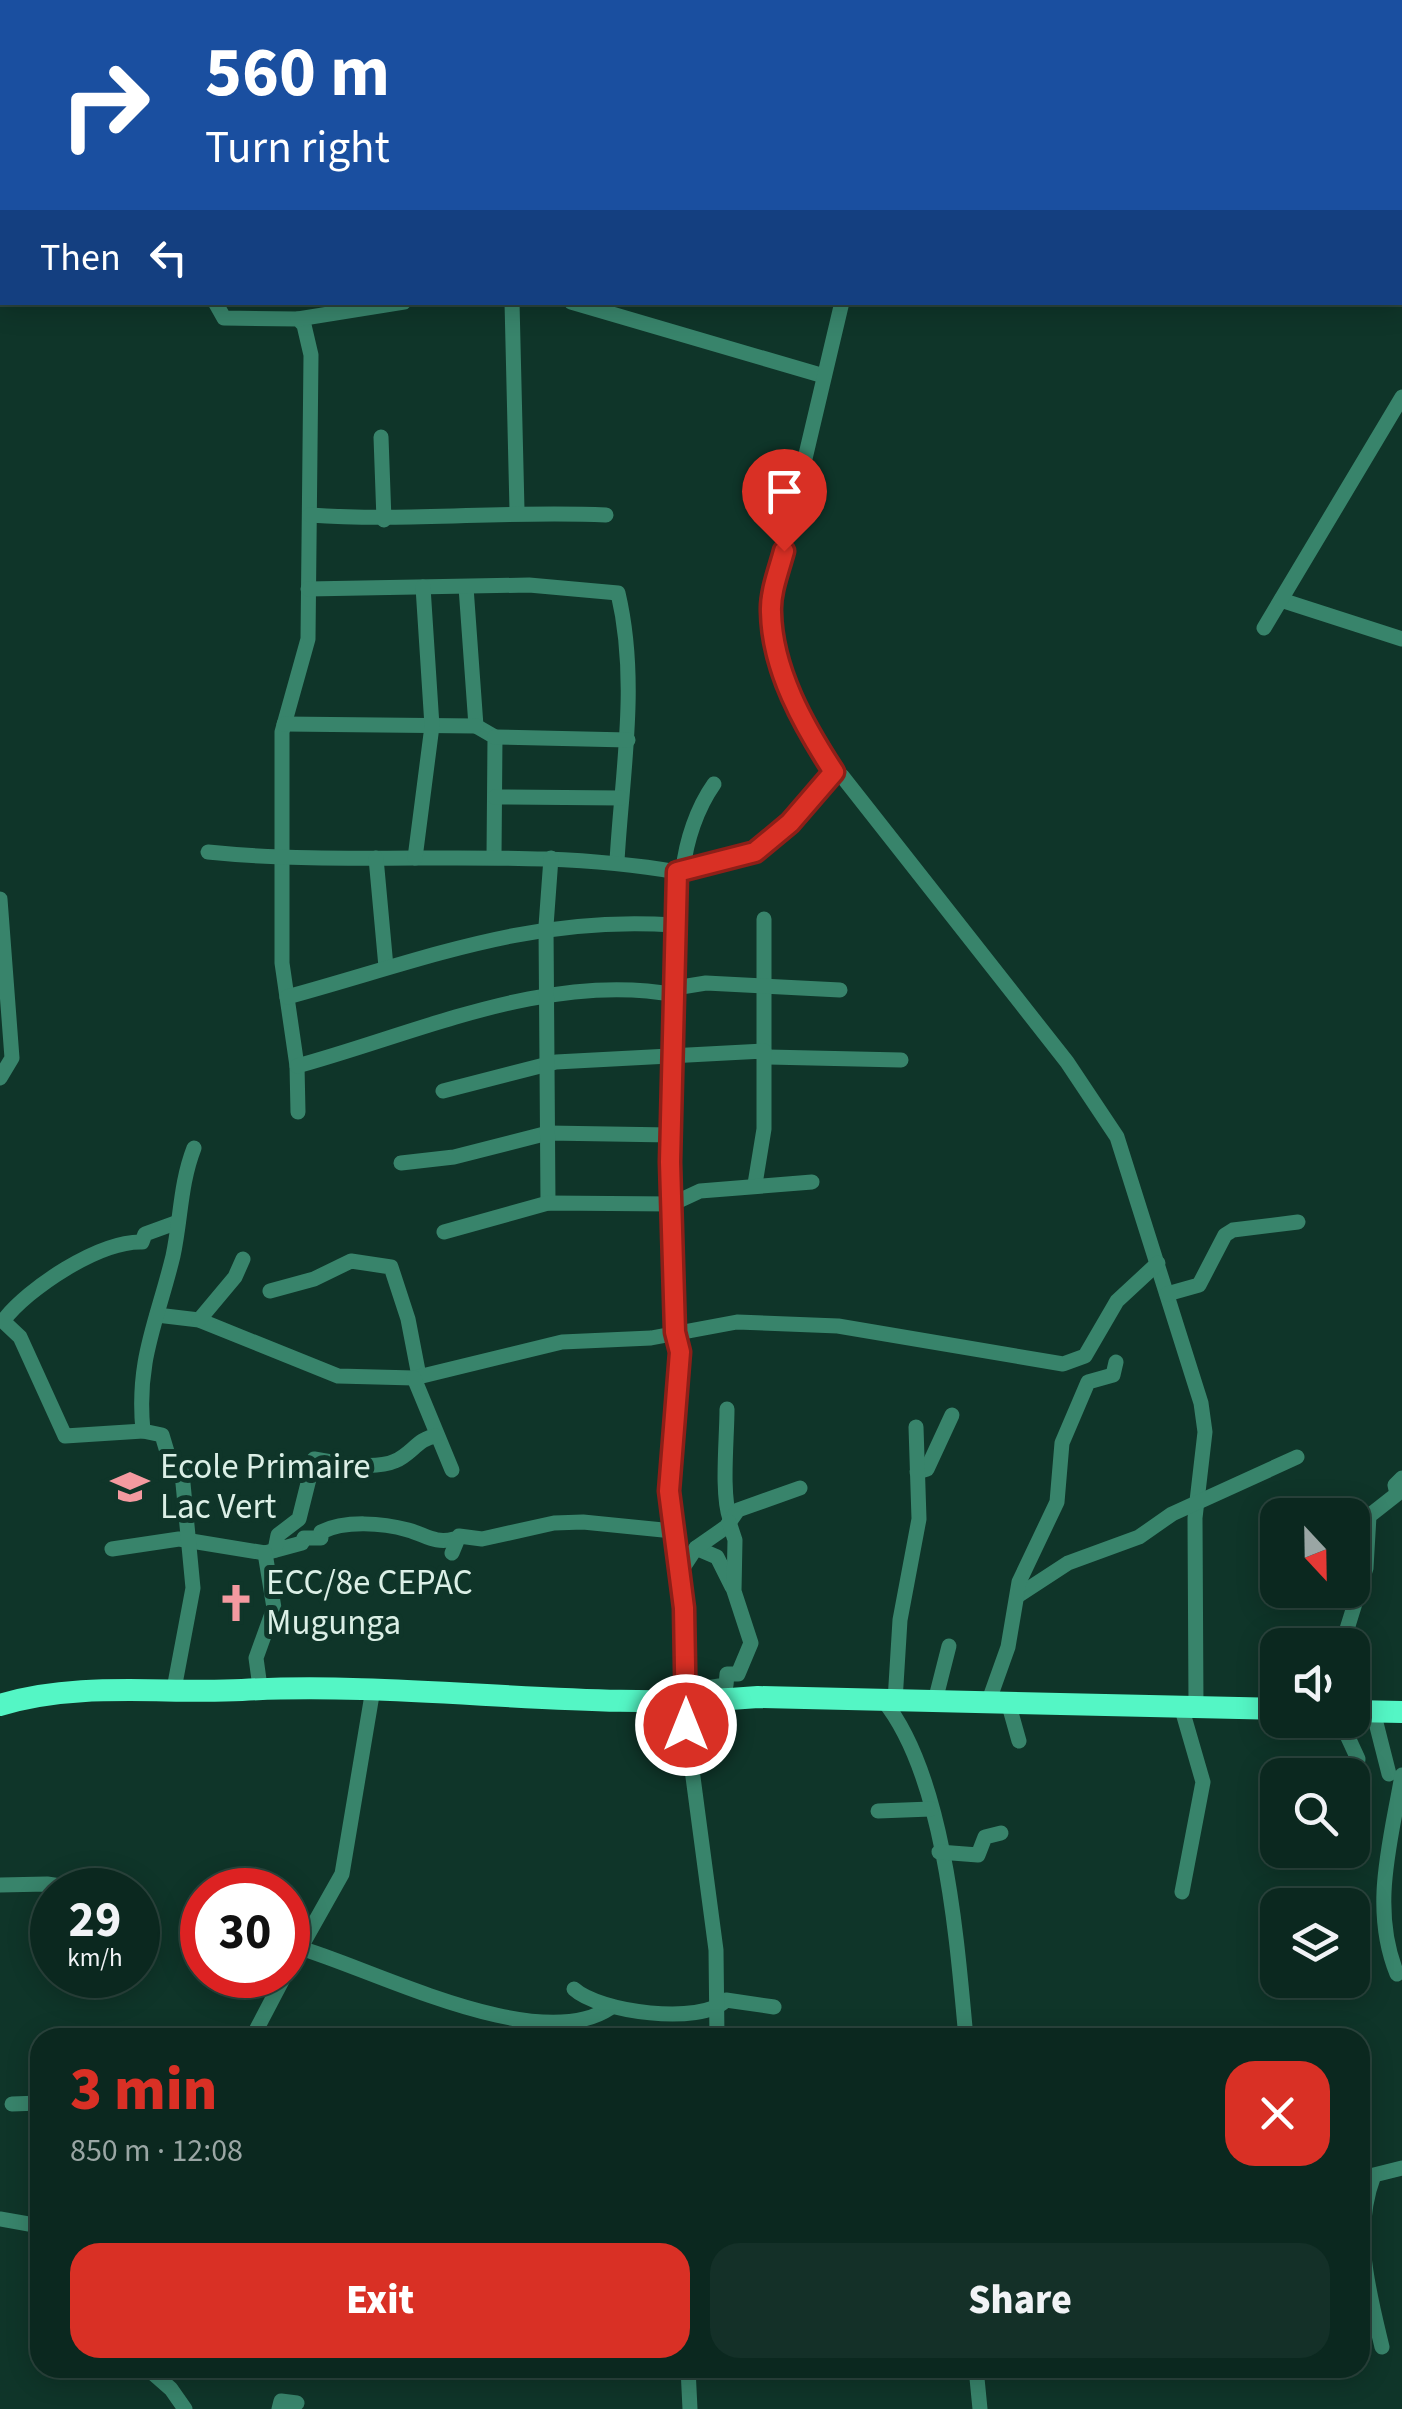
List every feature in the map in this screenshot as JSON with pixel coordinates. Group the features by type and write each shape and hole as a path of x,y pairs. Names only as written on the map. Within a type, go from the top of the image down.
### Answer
{"highway":[{"path":"0,1704 98,1691 260,1687 1260,1708"},
{"path":"1370,1711 1402,1712"}],"street":[{"path":"217,305 224,318 298,319 385,305"},
{"path":"512,305 517,510"},
{"path":"581,305 824,376"},
{"path":"841,305 770,610 792,698 834,772 842,776 899,843 1099,1107 1126,1155 1202,1403 1205,1432 1197,1505 1189,1706 1203,1782 1182,1892"},
{"path":"298,319 304,326 311,355 308,638 284,724 280,859 282,963 297,1066 298,1112"},
{"path":"1264,628 1402,397"},
{"path":"381,437 384,520"},
{"path":"310,515 384,520 517,510 606,515"},
{"path":"466,586 476,726"},
{"path":"308,589 529,586 618,593 624,620 628,740 617,861"},
{"path":"415,858 432,726 424,587"},
{"path":"1281,600 1402,639"},
{"path":"284,724 476,726 495,737 628,740"},
{"path":"494,857 495,737"},
{"path":"208,852 280,859 551,858 617,861 680,871 755,852 790,823 834,772"},
{"path":"714,784 701,802 685,847 674,925 671,1135 675,1332 680,1352 669,1458 680,1574 685,1697 714,1933 717,2028"},
{"path":"494,797 620,798"},
{"path":"376,858 386,967"},
{"path":"548,1203 546,926 551,858"},
{"path":"0,900 12,1058 0,1078"},
{"path":"755,1184 766,1054 764,919"},
{"path":"287,997 546,926 619,921 674,925"},
{"path":"297,1066 452,1018 548,998 633,987 675,992 706,982 840,990"},
{"path":"442,1091 548,1064 672,1054 900,1060"},
{"path":"401,1162 454,1157 548,1133 671,1135"},
{"path":"143,1432 140,1370 178,1222 182,1178 194,1148"},
{"path":"444,1232 548,1203 672,1204 700,1191 812,1182"},
{"path":"174,1689 193,1588 182,1473 168,1455 162,1435 143,1432 65,1436 20,1338 3,1321 35,1288 64,1271 121,1245 142,1242 144,1234 178,1222"},
{"path":"1167,1294 1199,1285 1226,1235 1233,1230 1298,1222"},
{"path":"199,1320 235,1276 243,1259"},
{"path":"270,1291 314,1279 351,1261 391,1267 414,1343 416,1377 452,1470"},
{"path":"157,1315 199,1320 338,1376 416,1377 562,1342 737,1322 838,1326 1072,1363 1085,1356 1117,1301 1158,1263"},
{"path":"1019,1741 998,1702 1026,1565 1058,1502 1062,1444 1074,1411 1088,1382 1112,1375 1116,1362"},
{"path":"727,1408 729,1463 724,1500 735,1540 734,1590"},
{"path":"918,1472 927,1470 952,1415"},
{"path":"916,1427 920,1519 889,1700 903,1727 931,1809 956,1931 965,2028"},
{"path":"260,1687 256,1658 274,1608 270,1551 278,1535 299,1519 314,1458 388,1464 400,1460 426,1437 436,1436"},
{"path":"1019,1594 1068,1563 1098,1556 1297,1457"},
{"path":"1347,1628 1366,1568 1369,1516 1397,1494 1396,1480 1402,1478"},
{"path":"680,1574 696,1548 746,1504 800,1488"},
{"path":"112,1549 179,1539 270,1551 302,1543 304,1538 321,1538 321,1532 338,1525 387,1526 453,1546 570,1522 673,1531"},
{"path":"685,1697 726,1685 726,1674 738,1674 752,1643 718,1557 696,1548"},
{"path":"934,1701 949,1646"},
{"path":"310,1930 342,1874 374,1688"},
{"path":"1370,1725 1395,1774 1382,1874 1385,1945 1397,1974"},
{"path":"878,1811 931,1809"},
{"path":"940,1852 978,1855 984,1837 1001,1833"},
{"path":"0,1885 30,1884"},
{"path":"310,1951 358,1965 452,2006 548,2020 598,2016 610,2008"},
{"path":"574,1989 610,2008 666,2013 717,2009 726,2000 735,2000 774,2008"},
{"path":"257,2028 273,1998"},
{"path":"12,2104 30,2103"},
{"path":"1370,2180 1374,2175 1402,2168"},
{"path":"0,2219 30,2224"},
{"path":"1370,2297 1382,2348"},
{"path":"158,2378 185,2409"},
{"path":"688,2378 690,2409"},
{"path":"977,2378 980,2409"},
{"path":"279,2409 281,2401 297,2403"}],"place":[{"name":"Ecole Primaire Lac Vert","path":"130,1487"},
{"name":"ECC/8e CEPAC Mugunga","path":"236,1603"}],"route":[{"path":"686,1725 684,1608 669,1491 680,1352 675,1332 670,1162 677,872 755,852 790,823 834,772 792,698 772,626 770,610 784,551"}]}
